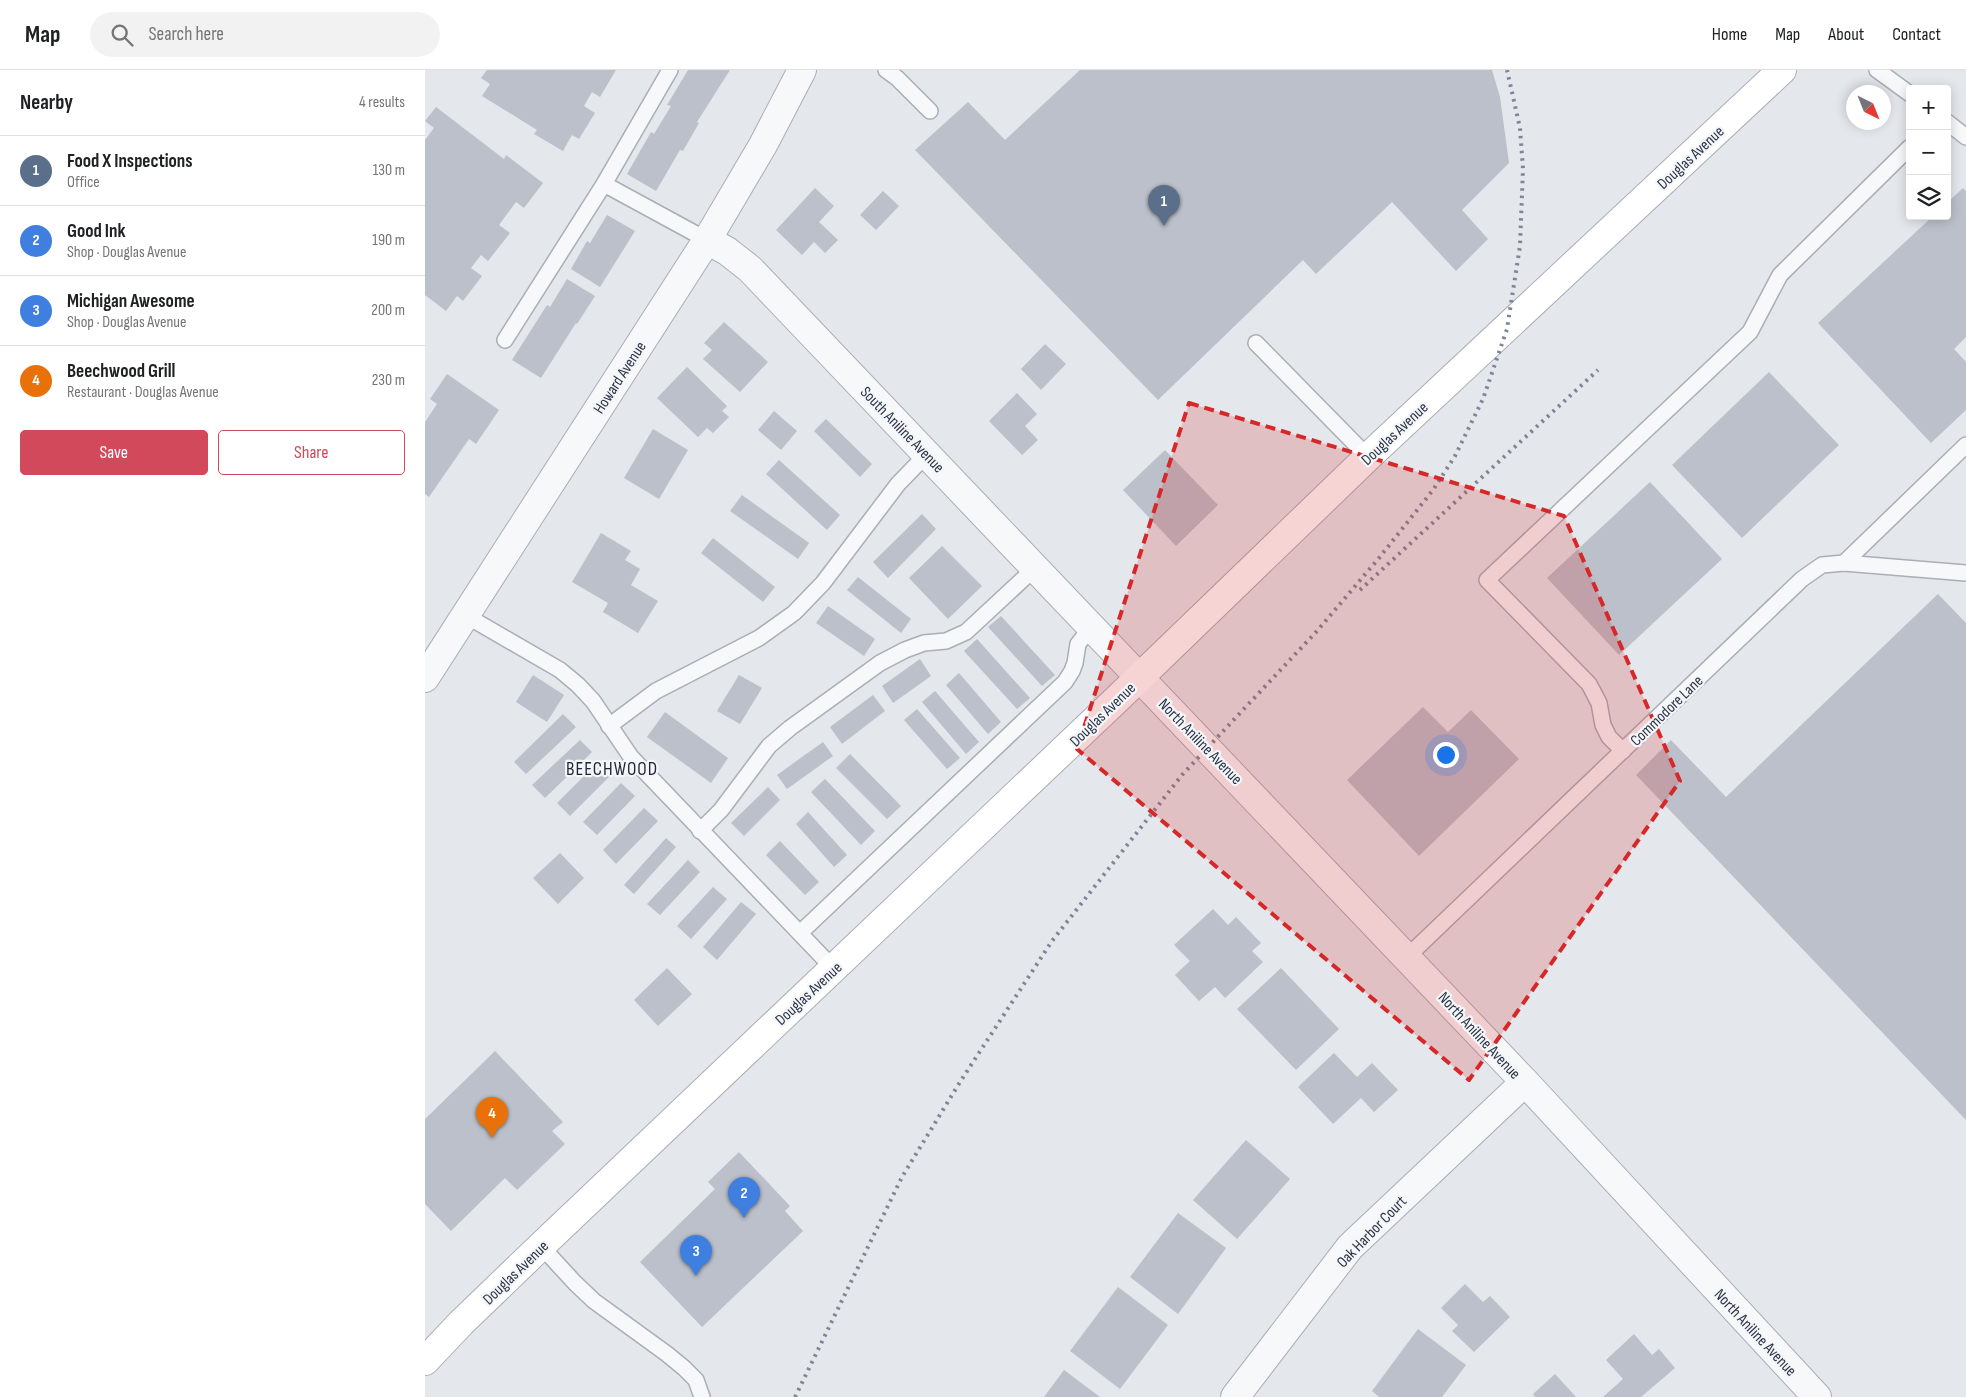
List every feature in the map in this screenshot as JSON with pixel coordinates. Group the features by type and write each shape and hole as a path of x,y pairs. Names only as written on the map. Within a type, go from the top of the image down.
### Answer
{"street":[{"name":"Howard Avenue","path":"425,678 707,240 763,145 802,70"},
{"name":"Douglas Avenue","path":"425,1361 461,1323 541,1246 1368,458 1782,70"},
{"name":"South Aniline Avenue","path":"707,240 727,251 750,269 1140,677"},
{"name":"North Aniline Avenue","path":"1140,677 1525,1082 1817,1397"},
{"name":"Oak Harbor Court","path":"1235,1397 1350,1247 1525,1082"}],"lane":[{"path":"505,340 604,184 670,70"},
{"path":"886,70 897,78 929,111"},
{"path":"1877,70 1906,91"},
{"path":"1951,125 1966,137"},
{"path":"1623,751 1609,737 1603,725 1599,703 1589,684 1487,580 1750,332 1780,275 1906,151"},
{"path":"604,184 707,240"},
{"path":"1256,342 1368,458"},
{"path":"1843,563 1966,444"},
{"path":"609,726 655,691 759,638 794,613 823,583 897,484 927,454"},
{"name":"Commodore Lane","path":"1407,957 1802,579 1822,565 1843,563 1966,573"},
{"path":"700,831 721,810 769,746 790,728 881,663 905,650 924,643 946,641 966,632 1035,568"},
{"path":"465,614 560,670 578,685 593,701 631,757 700,831 834,968"},
{"path":"800,933 1065,682 1075,663 1078,644 1100,635"},
{"path":"541,1246 575,1284 594,1301 684,1368 696,1380 702,1397"}],"highlighted area":[{"path":"1189,403 1564,516 1680,781 1469,1080 1077,749"}],"building":[{"path":"487,70 616,70 600,97 592,92 584,106 595,113 579,139 572,135 563,151 534,134 537,130 482,96 490,84 481,78"},
{"path":"688,70 730,70 697,122 699,123 683,151 680,150 656,191 627,174 651,132 654,134 671,106 667,105"},
{"path":"1080,70 1492,70 1500,97 1509,163 1462,210 1488,239 1456,271 1392,202 1316,274 1303,260 1158,400 915,150 968,102 1005,140"},
{"path":"436,107 504,159 506,155 543,183 524,208 516,202 499,225 510,233 488,261 481,255 471,268 482,276 463,301 457,296 446,311 425,295 425,140 434,128 425,121"},
{"path":"815,188 834,206 819,222 838,240 825,253 814,242 802,255 776,230"},
{"path":"1963,188 1966,191 1966,337 1954,349 1966,362 1966,410 1931,443 1818,323 1929,220 1951,220 1951,199"},
{"path":"883,191 899,206 876,230 860,215"},
{"path":"607,215 635,231 600,287 571,269 587,241 590,243"},
{"path":"567,279 595,296 541,378 512,360 547,305 550,307"},
{"path":"724,322 768,362 740,392 703,359 712,350 704,343"},
{"path":"1045,344 1066,364 1041,390 1021,369"},
{"path":"687,367 727,406 722,411 729,417 713,433 707,428 698,437 657,398"},
{"path":"1769,372 1839,445 1742,538 1672,465"},
{"path":"447,374 499,410 476,444 469,439 429,497 425,494 425,422 437,404 430,399"},
{"path":"1017,393 1037,414 1025,426 1038,440 1022,455 989,421"},
{"path":"774,411 797,431 781,450 758,430"},
{"path":"826,419 872,464 860,477 814,431"},
{"path":"653,429 688,450 659,499 624,478"},
{"path":"1165,450 1218,505 1176,546 1123,490"},
{"path":"779,460 840,515 827,530 766,474"},
{"path":"1650,482 1722,559 1619,655 1547,578"},
{"path":"742,495 809,543 798,559 730,511"},
{"path":"922,514 936,529 888,578 873,562"},
{"path":"601,533 631,551 625,560 640,569 631,585 658,601 638,633 603,612 608,603 572,582"},
{"path":"713,538 775,587 763,602 701,553"},
{"path":"942,546 982,586 948,619 909,578"},
{"path":"858,577 911,619 901,633 847,590"},
{"path":"1938,594 1966,623 1966,1120 1636,775 1671,740 1726,797"},
{"path":"828,606 875,639 864,656 816,623"},
{"path":"1001,616 1055,675 1042,686 988,627"},
{"path":"977,639 1030,698 1017,709 964,651"},
{"path":"920,659 931,676 893,703 882,686"},
{"path":"959,673 1001,722 988,734 946,685"},
{"path":"533,675 564,695 547,722 516,702"},
{"path":"739,675 762,688 740,724 717,711"},
{"path":"935,691 979,742 966,754 922,702"},
{"path":"873,695 885,711 842,744 830,727"},
{"path":"1423,707 1448,732 1471,710 1519,759 1419,856 1347,780"},
{"path":"917,709 960,758 947,769 904,720"},
{"path":"665,712 728,758 711,783 647,737"},
{"path":"563,714 576,727 526,774 514,762"},
{"path":"580,740 592,752 545,798 532,785"},
{"path":"823,742 833,756 787,789 777,775"},
{"path":"850,754 901,806 887,819 836,768"},
{"path":"598,762 611,775 570,816 557,803"},
{"path":"825,779 875,831 861,845 811,792"},
{"path":"621,783 635,796 597,835 583,822"},
{"path":"768,787 780,800 744,836 731,823"},
{"path":"644,808 658,821 616,864 603,850"},
{"path":"808,812 847,855 834,867 796,824"},
{"path":"666,838 676,847 634,894 624,885"},
{"path":"780,841 819,882 805,895 766,855"},
{"path":"560,853 584,878 558,904 533,878"},
{"path":"688,860 700,872 660,915 647,904"},
{"path":"713,887 727,899 691,939 677,926"},
{"path":"741,902 756,914 717,960 703,947"},
{"path":"1213,909 1228,925 1236,917 1261,943 1252,951 1263,962 1225,998 1215,987 1199,1001 1175,975 1190,961 1174,945"},
{"path":"667,968 692,994 658,1026 634,1000"},
{"path":"1281,968 1339,1029 1296,1070 1237,1009"},
{"path":"495,1051 563,1122 552,1131 565,1144 517,1190 505,1178 451,1231 425,1204 425,1119"},
{"path":"1334,1053 1357,1077 1372,1063 1398,1090 1374,1112 1361,1098 1333,1124 1298,1087"},
{"path":"1246,1140 1290,1179 1237,1239 1193,1200"},
{"path":"739,1152 790,1206 785,1211 803,1231 702,1327 640,1262 715,1189 708,1182"},
{"path":"1178,1213 1226,1248 1178,1314 1130,1277"},
{"path":"1465,1284 1483,1302 1490,1296 1510,1317 1474,1352 1452,1331 1458,1325 1441,1308"},
{"path":"1118,1287 1168,1325 1120,1389 1070,1351"},
{"path":"1418,1329 1466,1365 1442,1397 1379,1397 1372,1391"},
{"path":"1634,1334 1652,1355 1659,1349 1675,1368 1641,1397 1603,1397 1623,1379 1606,1360"},
{"path":"1064,1370 1100,1397 1044,1397"},
{"path":"1555,1374 1576,1397 1535,1397 1533,1394"}],"railway":[{"path":"795,1397 902,1177 960,1082 1052,941 1182,775 1317,631 1379,558 1433,490 1455,456 1483,399 1507,329 1520,246 1523,169 1520,128 1507,70"},
{"path":"1360,590 1598,370"}],"place":[{"name":"Food X Inspections","path":"1164,226"},
{"name":"Beechwood Grill","path":"492,1138"},
{"name":"Good Ink","path":"744,1218"},
{"name":"Michigan Awesome","path":"696,1276"}],"district":[{"name":"BEECHWOOD","path":"612,768"}]}
